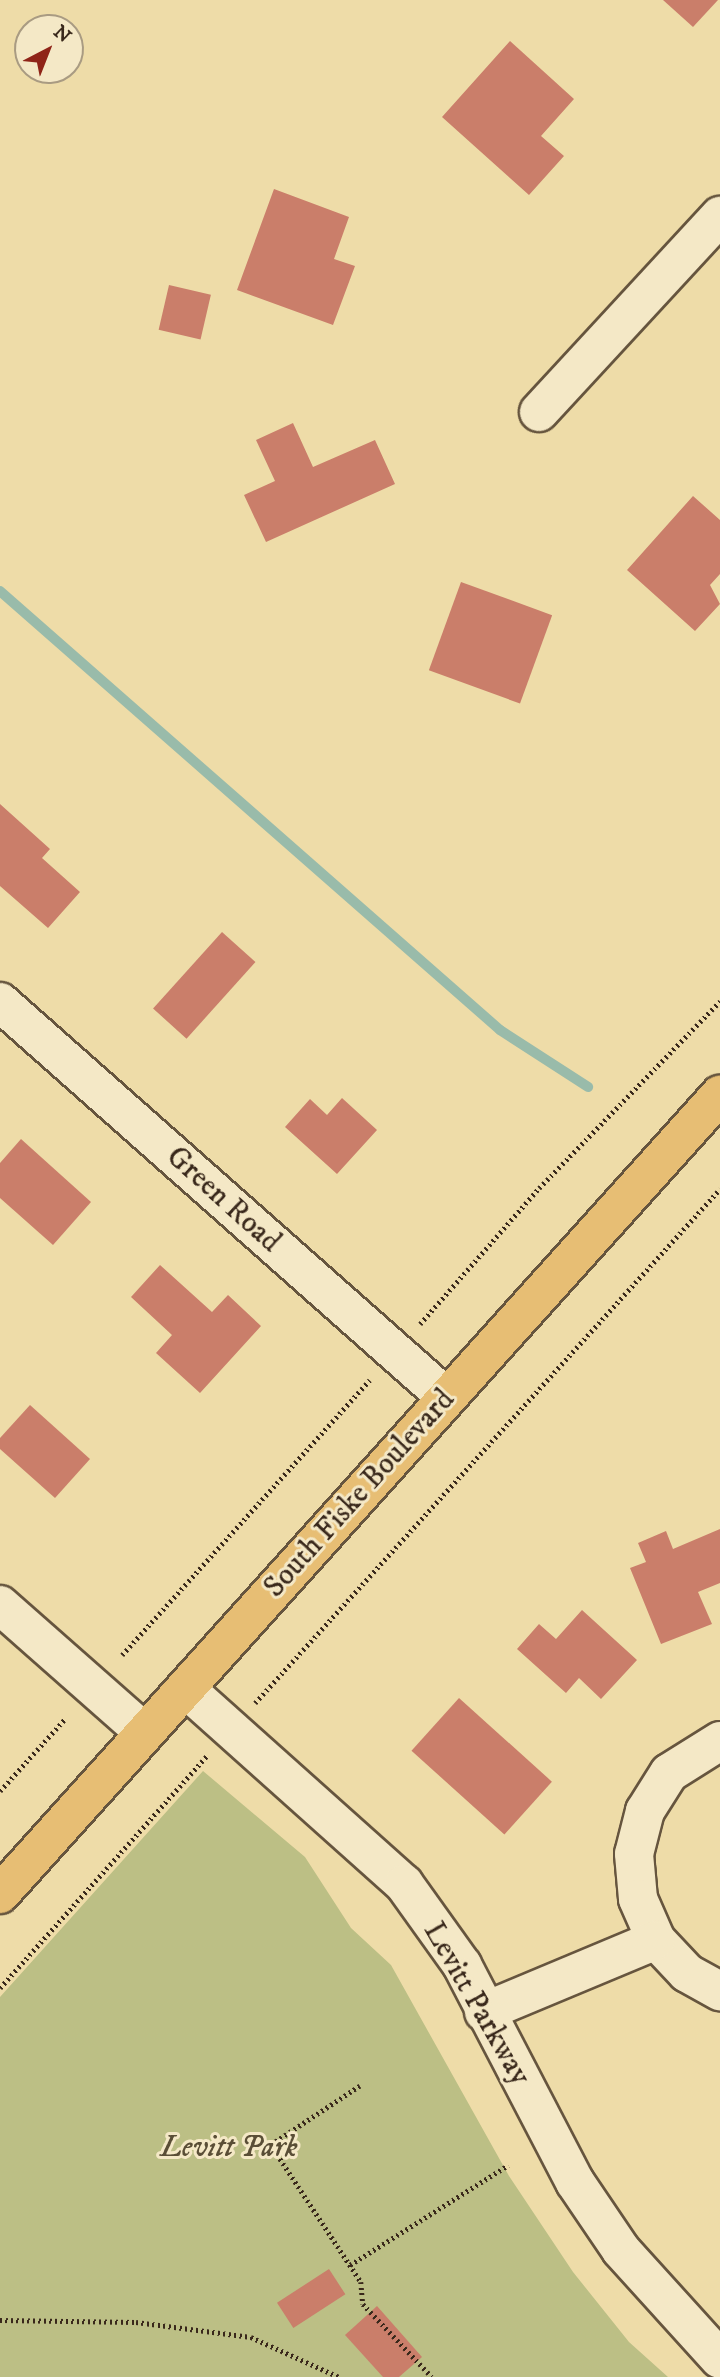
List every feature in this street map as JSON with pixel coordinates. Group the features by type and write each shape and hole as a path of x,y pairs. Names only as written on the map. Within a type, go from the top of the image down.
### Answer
{"main road":[{"name":"South Fiske Boulevard","path":"0,1894 720,1095"}],"street":[{"path":"539,412 720,216"},
{"name":"Green Road","path":"0,1002 446,1397"},
{"path":"0,1605 145,1733"},
{"name":"Levitt Parkway","path":"186,1689 404,1884 462,1965 484,2012 575,2182 621,2250 720,2358"},
{"path":"720,1741 669,1773 645,1811 634,1854 638,1899 656,1940 687,1973 720,1991"},
{"path":"484,2012 656,1940"}],"path":[{"path":"122,1655 539,1188 720,1001"},
{"path":"0,1988 720,1189"},
{"path":"0,1791 65,1720"},
{"path":"360,2086 271,2145 350,2265 363,2304 432,2377"},
{"path":"350,2265 508,2165"},
{"path":"0,2320 136,2322 251,2337 339,2377"}],"green space":[{"name":"Levitt Park","path":"203,1771 305,1857 351,1928 391,1965 509,2176 573,2272 629,2342 668,2377 0,2377 0,1997"}],"building":[{"path":"663,0 718,0 693,27"},
{"path":"510,41 574,99 541,136 564,156 529,195 442,117"},
{"path":"274,189 349,217 334,259 355,266 333,325 237,290"},
{"path":"169,285 211,295 201,339 159,330"},
{"path":"293,423 313,467 375,440 395,484 266,542 244,495 275,481 256,440"},
{"path":"693,496 720,520 720,574 710,585 720,604 695,631 627,570"},
{"path":"461,582 552,615 520,704 429,670"},
{"path":"0,804 50,849 42,858 80,892 48,928 0,886"},
{"path":"222,932 255,962 187,1039 153,1009"},
{"path":"342,1098 377,1130 337,1174 285,1127 310,1099 327,1115"},
{"path":"21,1139 91,1202 53,1245 0,1198 0,1163"},
{"path":"160,1265 212,1312 228,1295 261,1326 200,1393 156,1353 172,1335 131,1297"},
{"path":"30,1405 90,1459 55,1498 0,1449 0,1438"},
{"path":"720,1529 720,1583 698,1592 712,1624 661,1644 630,1568 646,1562 638,1543 666,1531 673,1549"},
{"path":"582,1610 637,1660 601,1699 579,1678 566,1693 517,1649 539,1624 556,1639"},
{"path":"459,1698 552,1782 504,1834 411,1751"},
{"path":"329,2269 345,2294 293,2328 277,2303"},
{"path":"377,2306 422,2357 399,2377 383,2377 345,2335"}],"waterway":[{"path":"0,591 500,1030 588,1087"}]}
